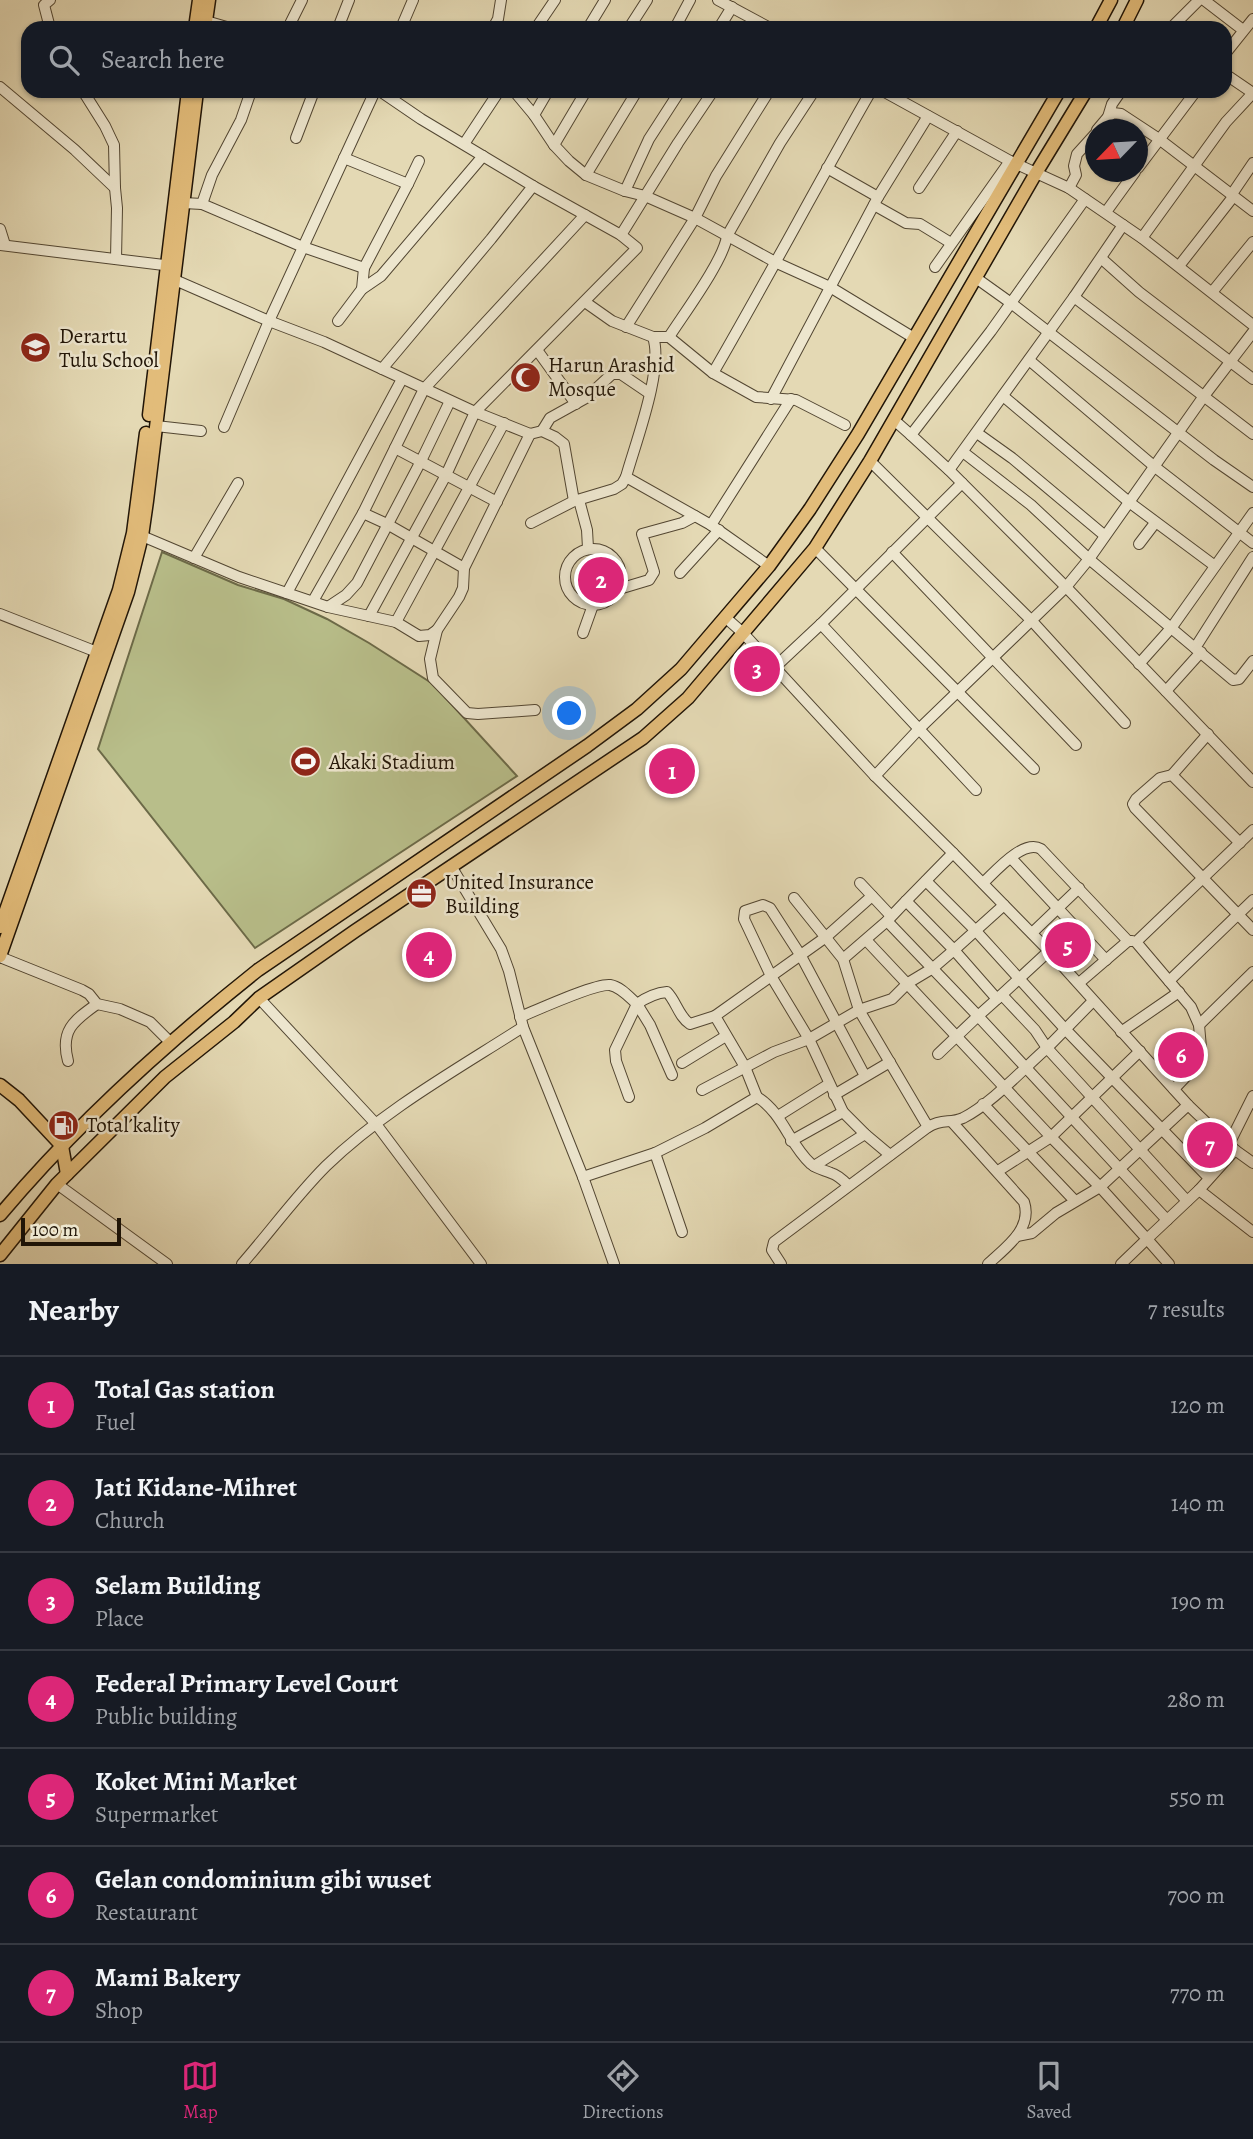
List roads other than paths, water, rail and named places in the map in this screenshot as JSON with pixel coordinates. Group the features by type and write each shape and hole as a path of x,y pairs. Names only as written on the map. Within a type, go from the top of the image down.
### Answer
{"main road":[{"path":"199,0 201,21"},
{"path":"203,21 209,0"},
{"path":"1100,21 1111,0"},
{"path":"1127,21 1138,0"},
{"path":"0,927 101,654 128,592 142,536 173,271 187,98"},
{"path":"0,957 101,654 133,533 184,203 196,98"},
{"path":"0,1215 119,1088 258,970 587,746 637,709 681,669 769,566 810,509 858,434 1013,162 1054,98"},
{"path":"0,1255 67,1174 165,1077 234,1022 259,998 643,738 688,698 815,548 870,461 1082,98"},
{"path":"0,1085 19,1100 62,1146 67,1174"}],"street":[{"path":"48,21 44,5 50,0"},
{"path":"292,21 303,0"},
{"path":"341,21 349,0"},
{"path":"404,21 413,0"},
{"path":"497,21 501,0"},
{"path":"542,21 555,0"},
{"path":"592,21 606,0"},
{"path":"633,21 646,0"},
{"path":"679,21 690,0"},
{"path":"718,0 749,21"},
{"path":"1179,21 1202,0 1230,21"},
{"path":"723,21 732,7"},
{"path":"1232,44 1253,19"},
{"path":"1232,22 1242,30"},
{"path":"1142,238 1226,122 1253,93 1232,79"},
{"path":"0,87 75,150 115,188"},
{"path":"87,98 114,145 116,259"},
{"path":"202,204 212,175 241,120 249,98"},
{"path":"296,138 311,98"},
{"path":"224,427 269,321 371,98"},
{"path":"369,616 446,475 475,412 637,248 621,235 533,186 390,98"},
{"path":"464,144 494,98"},
{"path":"520,98 554,145 586,175 625,191 645,195 695,218 777,263 830,288 914,338"},
{"path":"534,115 544,98"},
{"path":"554,145 582,98"},
{"path":"586,175 633,98"},
{"path":"625,191 649,139 675,98"},
{"path":"621,235 708,98"},
{"path":"626,327 695,218 716,176 765,98"},
{"path":"668,337 716,262 727,236 780,143 809,98"},
{"path":"713,373 867,98"},
{"path":"896,98 1013,162 1069,188 1142,238 1251,320"},
{"path":"1108,117 1116,98"},
{"path":"1148,154 1191,98"},
{"path":"1108,117 1113,113 1121,114 1159,139 1253,211"},
{"path":"771,399 876,201 928,116"},
{"path":"919,188 957,131"},
{"path":"1069,188 1076,175 1074,166 1077,154 1085,144"},
{"path":"338,321 362,289 381,276 483,156"},
{"path":"344,158 408,184"},
{"path":"362,289 364,268 419,161"},
{"path":"934,267 1013,162"},
{"path":"1179,266 1253,163"},
{"path":"827,168 906,223 920,224 951,243"},
{"path":"1106,212 1127,182"},
{"path":"382,369 533,186"},
{"path":"911,435 936,405 1085,199"},
{"path":"184,203 202,204 303,247 364,268"},
{"path":"313,601 363,513 424,389 585,215"},
{"path":"949,470 1123,225"},
{"path":"0,229 2,245 116,259 173,271 269,321 324,341 475,412 530,434 542,431 560,440 564,444 576,501 587,530 588,548"},
{"path":"1213,291 1253,242"},
{"path":"1101,258 1124,281 1253,379"},
{"path":"976,278 1253,487"},
{"path":"1074,297 1253,435"},
{"path":"585,302 612,321 626,327 653,337 668,337 713,373 756,397 803,402 845,425"},
{"path":"875,776 919,729 1066,587 1089,559 1203,396 1253,332"},
{"path":"531,523 576,501 622,484 655,373 656,352 653,337"},
{"path":"537,350 576,404"},
{"path":"1029,360 1154,467 1253,543"},
{"path":"542,431 556,414 586,398 612,374 617,373 649,393"},
{"path":"287,593 402,379"},
{"path":"1003,396 1155,523 1215,566"},
{"path":"680,573 715,528 791,399"},
{"path":"328,607 357,583 450,401"},
{"path":"894,420 949,470 1066,587 1253,782"},
{"path":"396,622 504,423"},
{"path":"156,426 201,431"},
{"path":"977,432 1104,535"},
{"path":"530,434 464,568 463,588 437,630 430,659 432,678 467,713 535,710"},
{"path":"395,448 497,502"},
{"path":"963,452 1031,505 1089,559 1233,680 1239,679 1253,661"},
{"path":"870,461 1032,621 1125,723"},
{"path":"625,477 715,528 769,566"},
{"path":"194,558 238,483"},
{"path":"774,668 962,483"},
{"path":"363,513 464,568"},
{"path":"1139,664 1172,627 1253,513"},
{"path":"619,589 649,580 653,576 642,534 682,523 695,516"},
{"path":"1139,544 1155,523"},
{"path":"142,536 239,577 328,607 396,622 419,635 430,635 437,630"},
{"path":"598,548 616,559 622,579 619,589 612,598 603,603 583,603 574,598 567,589 565,569 570,559 578,552 598,548"},
{"path":"815,548 1034,769"},
{"path":"892,552 1076,745"},
{"path":"1166,691 1198,650 1253,557"},
{"path":"583,632 593,605"},
{"path":"0,614 101,654"},
{"path":"726,618 875,776 1032,933 1188,1104 1232,1147 1252,1161"},
{"path":"821,624 976,790"},
{"path":"1208,734 1172,775 1160,778 1133,804 1253,930"},
{"path":"1172,775 1240,843"},
{"path":"1079,984 1203,879 1253,830"},
{"path":"984,883 1011,858 1026,848 1036,846 1132,941 1191,1007 1199,1025 1200,1056 1193,1069 1174,1088"},
{"path":"843,959 889,919 953,853"},
{"path":"1011,858 1106,960"},
{"path":"451,866 501,949 522,1022 614,1264"},
{"path":"926,881 1209,1178"},
{"path":"860,883 933,968 1167,1220"},
{"path":"1032,933 1079,888"},
{"path":"629,1097 615,1051 637,1004 652,994 667,992 672,996 685,1021 690,1024 715,1016 826,937 872,896"},
{"path":"794,898 843,959 859,1010 928,1128"},
{"path":"1169,981 1253,900"},
{"path":"906,901 1034,1030 1047,1048 1187,1202"},
{"path":"865,1076 801,956 767,905 745,911 744,919 771,976 808,1039 834,1096 844,1112 890,1155"},
{"path":"702,1090 774,1052 808,1039 859,1010 892,999 908,983 933,968 1004,905"},
{"path":"866,940 1100,1187 1169,1264"},
{"path":"937,1054 1049,951"},
{"path":"0,957 89,993 97,1004 120,1009 150,1022 170,1042"},
{"path":"1199,1025 1253,972"},
{"path":"243,1264 320,1173 376,1124 522,1022 607,985 622,990 637,1004 650,1025 672,1075"},
{"path":"1121,1031 1179,992"},
{"path":"259,998 376,1124 481,1264"},
{"path":"781,1264 772,1250 774,1242 928,1128 938,1122 952,1122 965,1117 1047,1048 1093,1001"},
{"path":"68,1061 65,1037 71,1026 97,1004"},
{"path":"715,1016 745,1067 757,1097 766,1102 778,1116 791,1141 814,1166 834,1174 849,1185"},
{"path":"682,1063 726,1036"},
{"path":"998,1171 1051,1137 1140,1051"},
{"path":"834,1096 890,1062"},
{"path":"778,1116 829,1084"},
{"path":"1121,1264 1209,1178 1232,1147 1253,1096"},
{"path":"583,1177 655,1153 705,1128 757,1097"},
{"path":"982,1104 1075,1202"},
{"path":"1017,1236 1032,1233 1056,1213 1100,1187 1188,1104"},
{"path":"791,1141 844,1112"},
{"path":"952,1122 998,1171 1027,1209 1024,1225 1017,1236 988,1264"},
{"path":"814,1166 865,1134"},
{"path":"655,1153 682,1232"},
{"path":"57,1184 167,1264"},
{"path":"1199,1190 1253,1232"}],"place":[{"name":"Derartu Tulu School","path":"36,348"},
{"name":"Harun Arashid Mosque","path":"525,377"},
{"name":"Jati Kidane-Mihret","path":"601,580"},
{"name":"Selam Building","path":"757,669"},
{"name":"Akaki Stadium","path":"306,762"},
{"name":"Total Gas station","path":"672,771"},
{"name":"United Insurance Building","path":"422,894"},
{"name":"Koket Mini Market","path":"1068,945"},
{"name":"Federal Primary Level Court","path":"429,955"},
{"name":"Gelan condominium gibi wuset","path":"1181,1055"},
{"name":"Total kality","path":"63,1125"},
{"name":"Mami Bakery","path":"1210,1145"}]}
